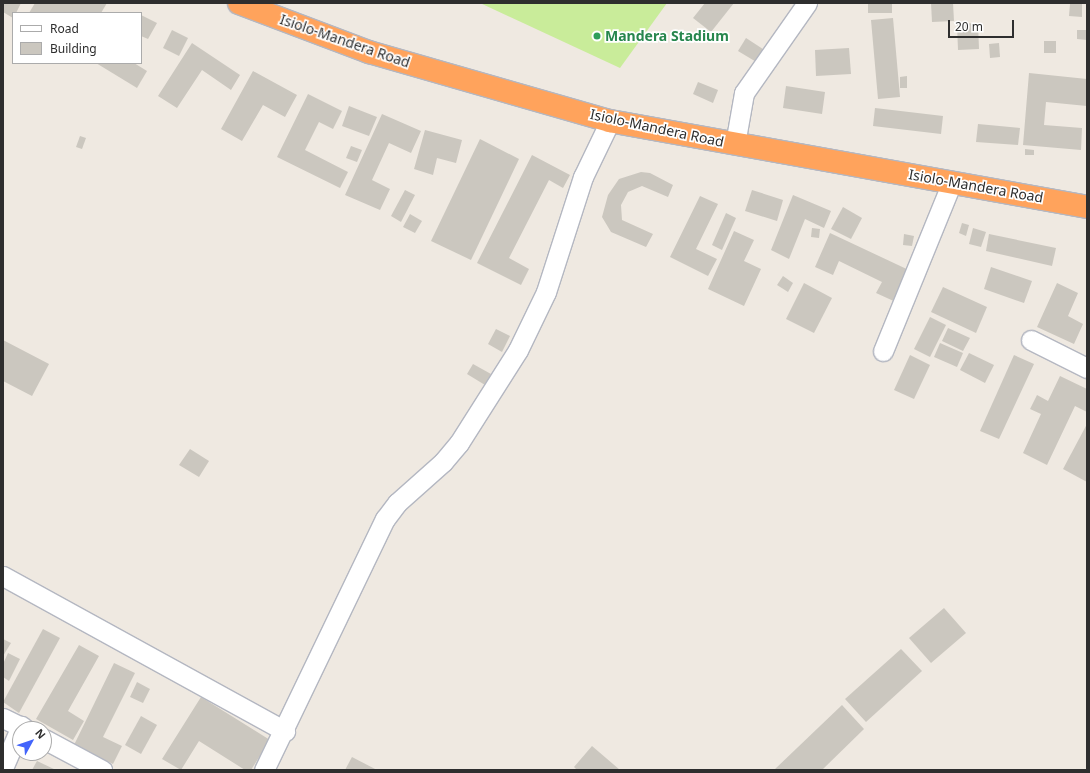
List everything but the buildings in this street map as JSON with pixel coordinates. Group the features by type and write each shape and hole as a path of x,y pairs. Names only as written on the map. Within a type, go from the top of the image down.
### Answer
{"highway":[{"name":"Isiolo-Mandera Road","path":"239,3 369,52 610,121 1087,207"}],"street":[{"path":"735,144 744,93 807,3"},
{"path":"264,770 285,731 385,519 397,503 442,462 459,443 518,350 546,292 583,177 610,121"},
{"path":"883,351 952,182"},
{"path":"1031,340 1087,368"},
{"path":"3,576 285,731"},
{"path":"52,742 102,770"},
{"path":"3,768 12,751"}],"green space":[{"name":"Mandera Stadium","path":"480,3 667,3 620,68"}],"place":[{"name":"Mandera Stadium","path":"597,36"}]}
